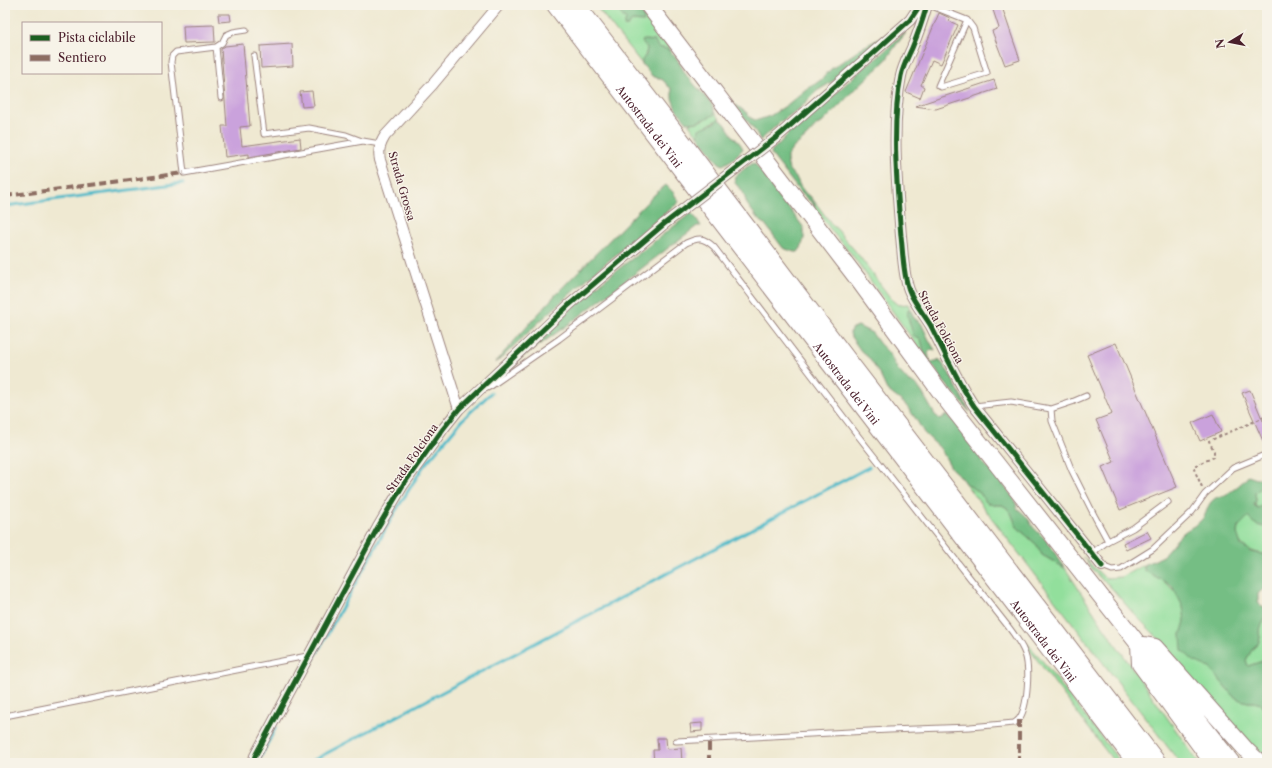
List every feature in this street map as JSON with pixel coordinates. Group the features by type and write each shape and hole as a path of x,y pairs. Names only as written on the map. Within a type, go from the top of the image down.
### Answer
{"highway":[{"name":"Autostrada dei Vini","path":"556,5 1137,763"},
{"name":"Autostrada dei Vini","path":"576,5 1157,763"},
{"path":"648,5 864,287 947,401 1232,763"},
{"path":"1139,644 1140,664 1213,763"},
{"path":"1139,644 1155,648 1248,752 1260,763"}],"street":[{"name":"Strada Grossa","path":"459,409 378,152 380,144 385,136 433,84 499,5"},
{"name":"Strada Folciona","path":"253,763 255,756 378,527 403,485 459,409 569,305 664,224 777,137 910,20 920,5"},
{"name":"Strada Folciona","path":"928,5 906,61 901,76 898,94 896,167 903,255 908,289 912,298 930,325 974,406 1102,566"}],"lane":[{"path":"928,5 967,20 973,28 987,73 941,87 938,86 967,20"},
{"path":"246,30 233,32 226,35 222,42 216,47 176,52 172,56 171,62 184,173 363,141"},
{"path":"216,47 221,98"},
{"path":"254,56 264,134 309,128 346,135 363,141 380,144"},
{"path":"477,392 491,386 559,339 686,243 694,239 701,238 707,240 714,247 859,437 1020,642 1026,656 1028,667 1025,704 1019,720 1014,722 970,727 676,741"},
{"path":"974,406 1011,402 1051,408 1086,396"},
{"path":"1051,408 1052,421 1072,471 1108,541"},
{"path":"1102,566 1112,570 1121,569 1153,550 1192,512 1205,494 1233,468 1267,454"},
{"path":"1092,553 1108,541 1133,528 1168,502"},
{"path":"5,716 308,656"}],"path":[{"path":"1205,494 1194,466 1214,457 1214,452 1209,441 1267,416"}],"green space":[{"path":"595,5 620,5 620,12 626,20 624,26 628,26 632,21 642,22 644,19 643,15 670,49 670,51 658,47 654,41 646,40 642,42 647,48 642,64"},
{"path":"620,5 634,5 643,15 644,22 632,21 627,26 624,26 626,20 620,13"},
{"path":"905,32 886,60 823,122 817,125 794,147 787,156 789,170 797,179 806,194 811,197 815,206 801,193 771,154 772,150 794,127 806,119 825,101 833,96 866,65 877,58"},
{"path":"885,36 848,66 835,80 817,91 799,109 780,122 760,140 752,127 735,106 736,105 747,113 749,117 755,120 770,116 822,79 831,69 859,49"},
{"path":"643,40 655,41 658,47 667,49 676,57 686,75 711,103 714,110 714,115 697,122 688,123 676,109 672,98 671,88 663,80 652,76 642,64 647,48 642,42"},
{"path":"714,112 720,119 701,128 698,136 689,124 700,121"},
{"path":"718,119 725,124 743,149 733,159 723,165 716,160 701,140 698,132 699,129 714,123"},
{"path":"754,163 765,176 776,194 782,199 804,228 804,239 798,252 783,248 765,224 758,219 747,204 743,192 735,183 734,178"},
{"path":"666,185 673,192 679,202 588,278 496,363 557,293 654,195"},
{"path":"811,197 833,226 856,252 893,301 898,305 908,304 913,316 909,310 909,323 913,329 913,335 921,340 926,358 850,252 812,205 814,206"},
{"path":"691,213 701,226 697,226 569,324 505,369 594,288"},
{"path":"908,309 911,311 914,318 921,323 935,350 931,350 928,353 930,362 937,362 939,359 949,373 970,412 926,358 921,340 913,336 908,316"},
{"path":"858,326 872,333 888,352 898,370 909,382 916,384 935,415 940,419 947,415 959,425 966,439 975,449 982,462 996,475 1015,500 1017,508 1027,517 1033,527 1046,540 1065,568 1042,555 1037,545 1017,527 1011,513 1006,507 987,503 980,493 964,482 952,469 940,448 924,433 905,404 887,390 880,375 869,358 861,351 851,337 851,329"},
{"path":"1267,464 1267,480 1265,484 1255,493 1256,501 1254,504 1258,508 1261,507 1264,502 1267,488 1267,526 1256,524 1248,517 1238,527 1237,533 1241,545 1252,552 1266,555 1267,589 1262,590 1258,594 1258,601 1261,606 1267,608 1267,615 1259,632 1260,638 1258,644 1253,648 1246,660 1248,666 1263,661 1266,654 1265,646 1267,642 1267,714 1261,704 1240,700 1233,696 1210,668 1194,661 1182,650 1181,635 1185,621 1183,607 1172,586 1145,571 1143,565 1164,555 1185,531 1196,525 1201,520 1209,504 1215,499 1229,493 1242,483 1248,476 1257,479 1264,476 1266,474 1261,469"},
{"path":"1266,480 1264,502 1258,508 1255,506 1255,493 1265,484"},
{"path":"964,482 980,493 984,500 994,505 1002,505 1006,507 1011,513 1017,527 1037,545 1042,555 1065,568 1100,622 1199,763 1180,763"},
{"path":"1248,517 1256,524 1267,526 1267,560 1266,555 1246,548 1238,538 1238,527"},
{"path":"1083,557 1105,578 1122,577 1143,565 1145,571 1160,579 1173,589 1178,595 1184,610 1185,622 1181,635 1203,664 1210,668 1233,696 1248,702 1261,704 1267,714 1267,758 1257,751 1198,686 1164,644 1133,613 1108,584 1102,580"},
{"path":"1267,615 1267,634 1263,661 1248,666 1246,660 1253,648 1258,644 1260,638 1259,632"},
{"path":"1010,624 1041,659 1121,763 1115,763"}],"building":[{"path":"1002,7 1020,60 1005,65 992,31 999,28 993,10"},
{"path":"939,13 950,18 949,21 958,25 941,64 932,60 921,85 924,87 920,98 906,92"},
{"path":"218,14 230,14 231,21 219,22"},
{"path":"214,25 215,42 184,43 183,26"},
{"path":"243,44 250,126 240,127 242,146 300,138 301,148 249,157 249,154 225,157 222,126 227,126 221,49 225,46"},
{"path":"292,44 293,66 261,68 260,46"},
{"path":"994,80 997,89 936,109 915,106"},
{"path":"312,91 314,106 302,107 300,92"},
{"path":"1116,343 1177,487 1120,510 1102,467 1114,462 1096,420 1112,414 1087,355"},
{"path":"1250,390 1263,421 1267,420 1267,450 1242,393"},
{"path":"1213,414 1221,432 1200,441 1192,423"},
{"path":"1147,531 1151,538 1126,550 1123,543"},
{"path":"702,723 702,731 691,732 690,724"},
{"path":"657,738 666,738 667,749 681,748 682,762 654,763 653,750 658,750"}],"waterway":[{"path":"5,206 183,183"},
{"path":"5,316 8,326"},
{"path":"299,685 395,512 423,467 462,420 491,393"},
{"path":"308,763 869,467"},
{"path":"259,763 259,760 276,727"}],"marked path":[{"path":"5,196 184,173"},
{"path":"1019,720 1019,763"},
{"path":"709,763 709,743 711,739"}],"cycle path":[{"path":"253,763 255,756 378,527 403,485 459,409 569,305 664,224 777,137 910,20 920,5"},
{"path":"927,5 902,72 896,115 898,197 907,284 974,406 1102,566"}]}
